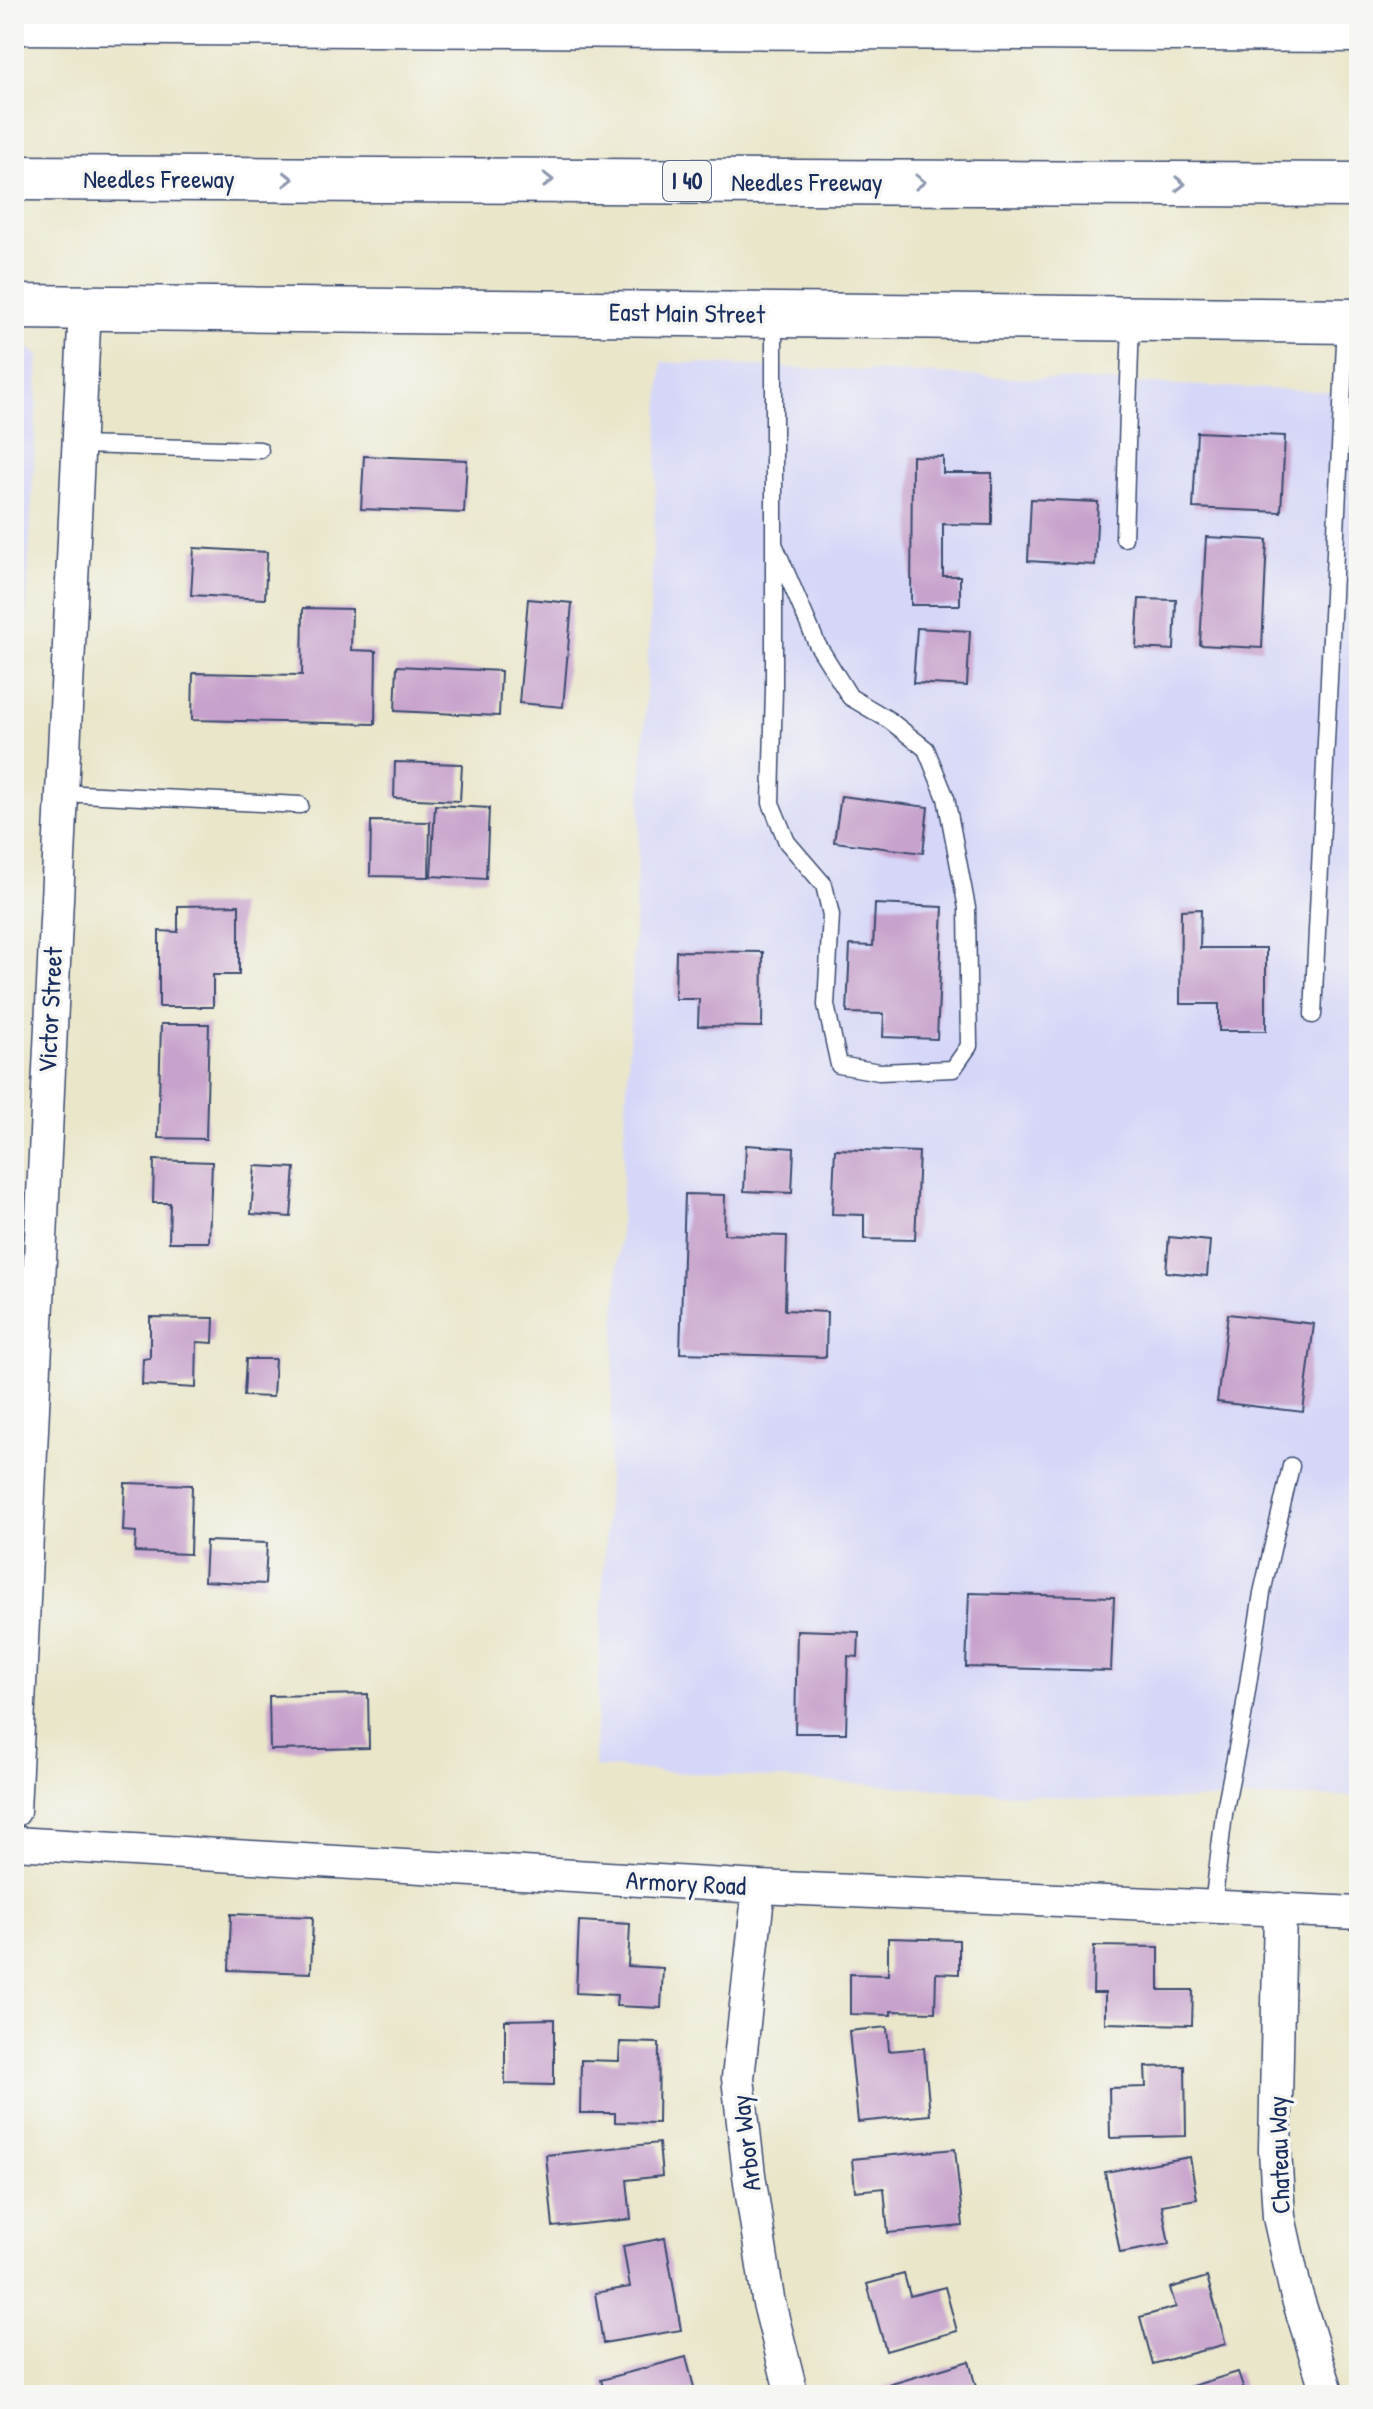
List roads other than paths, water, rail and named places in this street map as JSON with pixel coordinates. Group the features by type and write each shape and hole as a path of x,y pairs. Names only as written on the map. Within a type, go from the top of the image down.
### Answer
{"main road":[{"path":"14,22 1359,30"},
{"name":"Needles Freeway","path":"14,178 1359,185"},
{"name":"East Main Street","path":"14,307 1353,321"}],"street":[{"name":"Victor Street","path":"14,1811 85,306"},
{"name":"Armory Road","path":"14,1843 759,1887 1359,1913"},
{"name":"Arbor Way","path":"759,1887 738,2078 768,2299 792,2395"},
{"name":"Chateau Way","path":"1280,1909 1275,2150 1279,2217 1296,2293 1328,2395"}],"lane":[{"path":"774,314 771,803 787,842 824,885 831,915 826,1005 839,1065 879,1072 953,1069 969,1046 967,908 946,798 926,749 889,720 850,697 817,644 774,544"},
{"path":"1124,538 1131,318"},
{"path":"1313,1015 1353,321"},
{"path":"78,445 260,450"},
{"path":"61,793 300,805"},
{"path":"1213,1906 1224,1814 1262,1593 1291,1466"}]}
